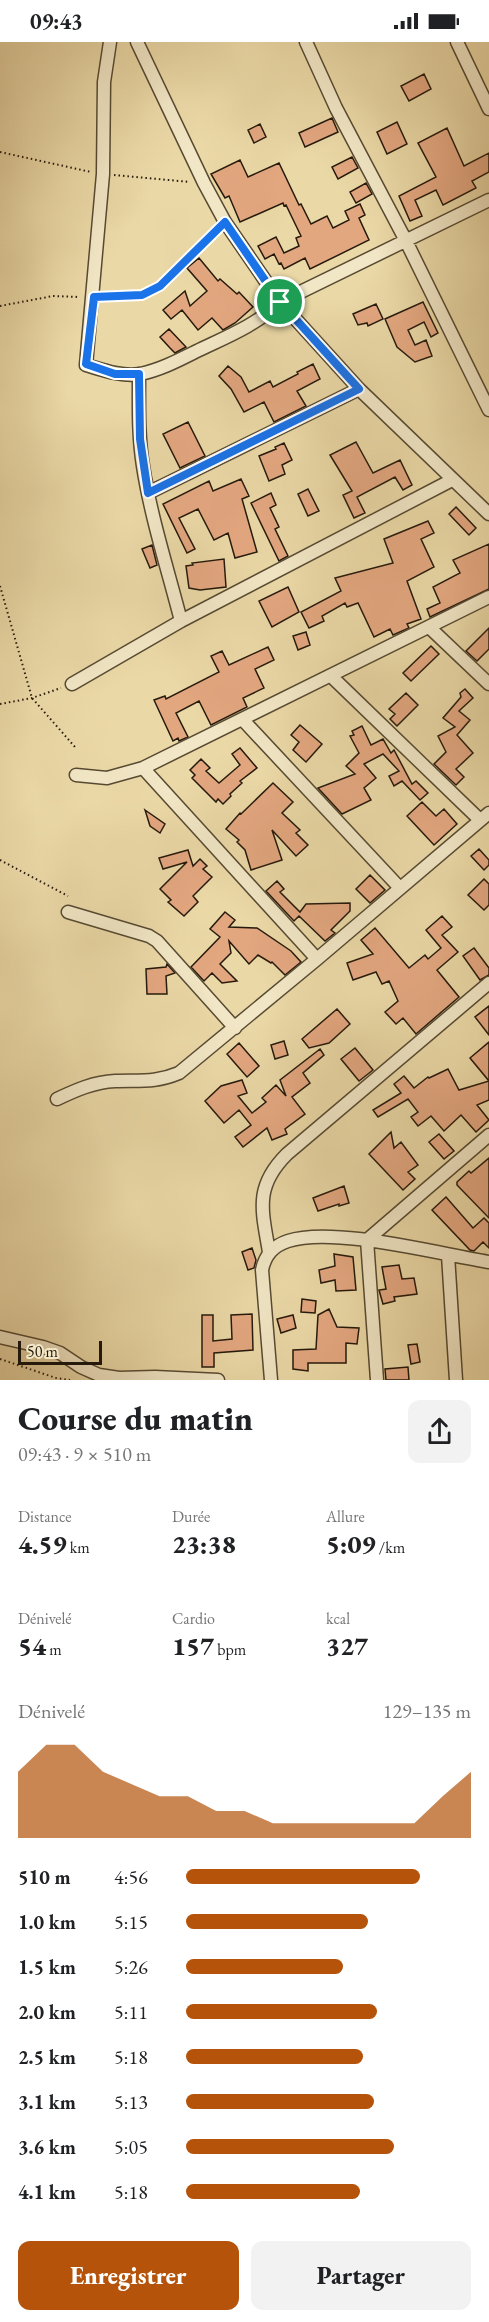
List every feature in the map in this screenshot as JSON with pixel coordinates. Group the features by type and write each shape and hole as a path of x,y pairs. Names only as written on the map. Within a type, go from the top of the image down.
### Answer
{"street":[{"path":"110,42 104,82 104,174 86,364 115,374 139,374 166,366 250,326 272,311 280,302 489,200"},
{"path":"137,42 225,222 280,302 359,389 489,514"},
{"path":"306,42 336,108 405,239 489,410"},
{"path":"457,42 489,109"},
{"path":"139,374 140,439 148,493 182,621"},
{"path":"148,493 359,389"},
{"path":"72,684 182,621 452,480"},
{"path":"76,775 107,778 143,768 489,597"},
{"path":"429,627 489,684"},
{"path":"57,1099 96,1084 165,1079 179,1073 485,816 331,676"},
{"path":"243,720 399,887"},
{"path":"143,768 317,959"},
{"path":"68,912 149,936 157,941 235,1028"},
{"path":"269,1252 262,1203 265,1184 272,1169 489,982"},
{"path":"367,1240 489,1135"},
{"path":"271,1380 263,1261 269,1252 289,1241 324,1237 367,1240 489,1262"},
{"path":"367,1240 377,1380"},
{"path":"448,1255 456,1380"},
{"path":"0,1337 60,1353 81,1367 99,1375 119,1378 218,1380"}],"path":[{"path":"0,306 53,296 142,295 160,286 225,222"},
{"path":"0,586 32,698 75,747"},
{"path":"0,704 32,698 72,684"},
{"path":"0,861 68,896"},
{"path":"0,1359 56,1378 70,1380"}],"building":[{"path":"424,74 431,89 409,101 401,86"},
{"path":"332,118 338,132 305,147 299,133"},
{"path":"397,122 407,144 387,154 377,132"},
{"path":"260,124 266,137 254,143 248,130"},
{"path":"447,128 464,166 489,153 489,172 472,181 476,188 443,205 436,190 415,200 422,216 410,221 399,196 436,177 418,143"},
{"path":"352,157 358,168 338,179 332,167"},
{"path":"240,160 248,177 279,163 299,205 301,204 311,224 327,216 333,228 349,220 345,211 360,204 365,215 359,218 369,240 310,269 305,258 284,269 274,254 265,259 258,246 276,237 284,253 299,246 296,238 301,236 283,203 240,222 229,196 225,198 211,174"},
{"path":"366,183 372,194 356,203 350,192"},
{"path":"199,258 218,281 220,279 237,294 239,292 253,307 223,330 212,318 198,330 182,310 171,319 163,310 185,291 190,306 207,291 187,268"},
{"path":"423,302 438,333 431,337 424,322 408,330 415,345 426,340 432,356 415,362 397,347 385,319"},
{"path":"376,304 383,319 368,326 367,323 358,325 353,314"},
{"path":"169,329 186,347 175,353 170,348 160,337"},
{"path":"313,364 320,379 297,391 306,406 274,422 264,402 244,412 231,389 219,376 228,366 241,377 249,392 270,381 273,387"},
{"path":"188,422 205,456 180,468 163,434"},
{"path":"356,442 373,473 400,460 412,485 403,490 395,477 357,497 365,513 354,518 343,495 352,491 330,455"},
{"path":"284,443 292,460 282,465 285,474 269,481 259,456"},
{"path":"241,479 249,496 242,499 257,552 235,558 228,533 214,540 198,509 179,518 195,549 187,553 163,504 209,481 213,491"},
{"path":"308,489 319,511 308,516 298,494"},
{"path":"271,493 276,505 270,508 279,527 275,529 288,556 279,561 251,503"},
{"path":"456,507 476,528 469,535 449,514"},
{"path":"428,521 434,533 421,539 434,567 407,581 421,619 407,624 409,628 393,635 390,629 374,637 358,603 347,607 345,603 322,616 324,621 309,628 301,612 341,591 335,578 393,563 384,539"},
{"path":"489,544 489,589 430,617 427,609 440,603 433,587 460,573 453,560"},
{"path":"152,545 157,565 150,568 142,549"},
{"path":"224,559 226,587 200,590 189,588 186,566 193,565 192,563"},
{"path":"288,587 299,612 272,627 259,601"},
{"path":"489,628 489,649 477,661 466,651"},
{"path":"306,632 310,645 298,650 293,636"},
{"path":"431,646 439,654 411,681 403,673"},
{"path":"268,647 274,660 255,669 264,688 243,698 247,707 211,725 199,701 176,713 188,737 173,741 154,700 165,696 166,699 219,672 211,656 222,651 229,665"},
{"path":"465,689 473,698 459,711 470,720 457,735 473,753 456,769 464,777 456,785 434,764 446,752 438,736 455,727 443,718"},
{"path":"406,693 418,705 397,726 390,719 395,714 389,709"},
{"path":"300,725 322,744 306,762 293,750 299,742 291,735"},
{"path":"362,726 371,745 383,739 391,753 394,750 412,784 416,781 428,793 420,800 402,781 394,786 389,776 399,771 383,754 364,764 376,778 364,788 371,800 342,814 318,788 355,774 346,766 359,753 350,736 354,735 352,731"},
{"path":"240,748 257,768 240,781 242,783 223,804 218,799 216,802 192,778 195,775 190,770 201,759 210,768 206,771 219,783 240,765 232,754"},
{"path":"273,783 293,802 282,813 300,830 296,833 308,845 296,856 272,830 282,860 251,870 245,850 237,842 239,840 226,829"},
{"path":"422,802 436,816 444,809 457,824 434,845 407,816"},
{"path":"145,810 165,824 160,833 150,826"},
{"path":"479,849 489,860 489,865 484,870 471,856"},
{"path":"188,850 193,866 200,859 207,866 203,869 212,877 193,896 198,902 184,916 168,902 171,900 160,889 187,862 163,869 159,858"},
{"path":"370,875 385,890 370,903 356,889"},
{"path":"484,879 489,884 489,905 484,910 468,895"},
{"path":"277,881 284,889 280,892 300,912 306,904 350,903 350,911 331,930 335,933 325,941 299,916 294,921 266,891"},
{"path":"225,912 235,920 229,927 257,928 291,951 301,962 285,975 272,962 258,955 249,964 229,941 231,953 220,964 237,981 222,983 212,973 204,981 191,967 220,937 210,929"},
{"path":"442,916 452,927 442,935 458,952 437,970 459,997 416,1034 403,1018 396,1024 385,1012 398,1001 389,981 382,984 376,972 353,980 347,963 373,954 361,940 375,928 409,968 425,955 428,959 441,948 426,930"},
{"path":"474,948 489,968 489,975 480,980 463,956"},
{"path":"167,964 175,973 166,976 167,994 147,994 146,969 166,967"},
{"path":"489,1006 489,1035 475,1017"},
{"path":"337,1009 350,1024 329,1043 309,1048 302,1039"},
{"path":"284,1041 288,1055 275,1059 271,1045"},
{"path":"489,1042 489,1081 470,1058"},
{"path":"239,1043 259,1066 247,1077 227,1054"},
{"path":"355,1048 373,1070 359,1081 341,1059"},
{"path":"320,1049 324,1055 303,1073 310,1083 292,1097 305,1114 285,1129 287,1134 272,1140 267,1128 243,1147 235,1137 251,1125 239,1110 224,1123 205,1101 221,1086 242,1080 247,1093 238,1096 252,1113 266,1102 262,1098 276,1085 286,1096 280,1080"},
{"path":"448,1069 459,1090 489,1081 489,1100 477,1105 489,1120 476,1132 461,1115 444,1131 431,1116 418,1126 411,1117 418,1112 408,1099 378,1117 373,1110 401,1093 394,1084 404,1076 414,1088 428,1077"},
{"path":"391,1132 394,1148 401,1142 418,1165 408,1172 415,1179 403,1190 369,1154"},
{"path":"439,1134 454,1151 444,1159 429,1142"},
{"path":"489,1158 489,1218 457,1185 457,1182"},
{"path":"344,1186 349,1203 318,1211 313,1198"},
{"path":"446,1197 473,1228 484,1218 489,1223 489,1248 483,1242 474,1251 470,1250 432,1210"},
{"path":"252,1248 256,1260 254,1268 248,1270 242,1252"},
{"path":"334,1254 353,1257 356,1290 336,1291 335,1280 321,1283 319,1270 335,1266"},
{"path":"399,1265 402,1279 414,1278 417,1294 394,1297 395,1301 383,1304 379,1290 386,1289 382,1267"},
{"path":"302,1299 316,1301 315,1313 301,1312"},
{"path":"329,1309 337,1327 359,1328 357,1344 346,1343 346,1363 308,1363 308,1371 293,1369 293,1350 316,1349 318,1315"},
{"path":"252,1314 253,1350 214,1353 214,1367 202,1367 202,1315 213,1315 213,1341 232,1339 231,1315"},
{"path":"293,1315 296,1328 281,1333 277,1319"},
{"path":"417,1344 420,1362 411,1364 408,1345"},
{"path":"408,1367 409,1380 386,1380 385,1369"}],"route":[{"path":"225,222 280,302 359,389 148,493 142,465 140,439 139,374 115,374 86,364 94,297 142,295 160,286 225,222"}]}
